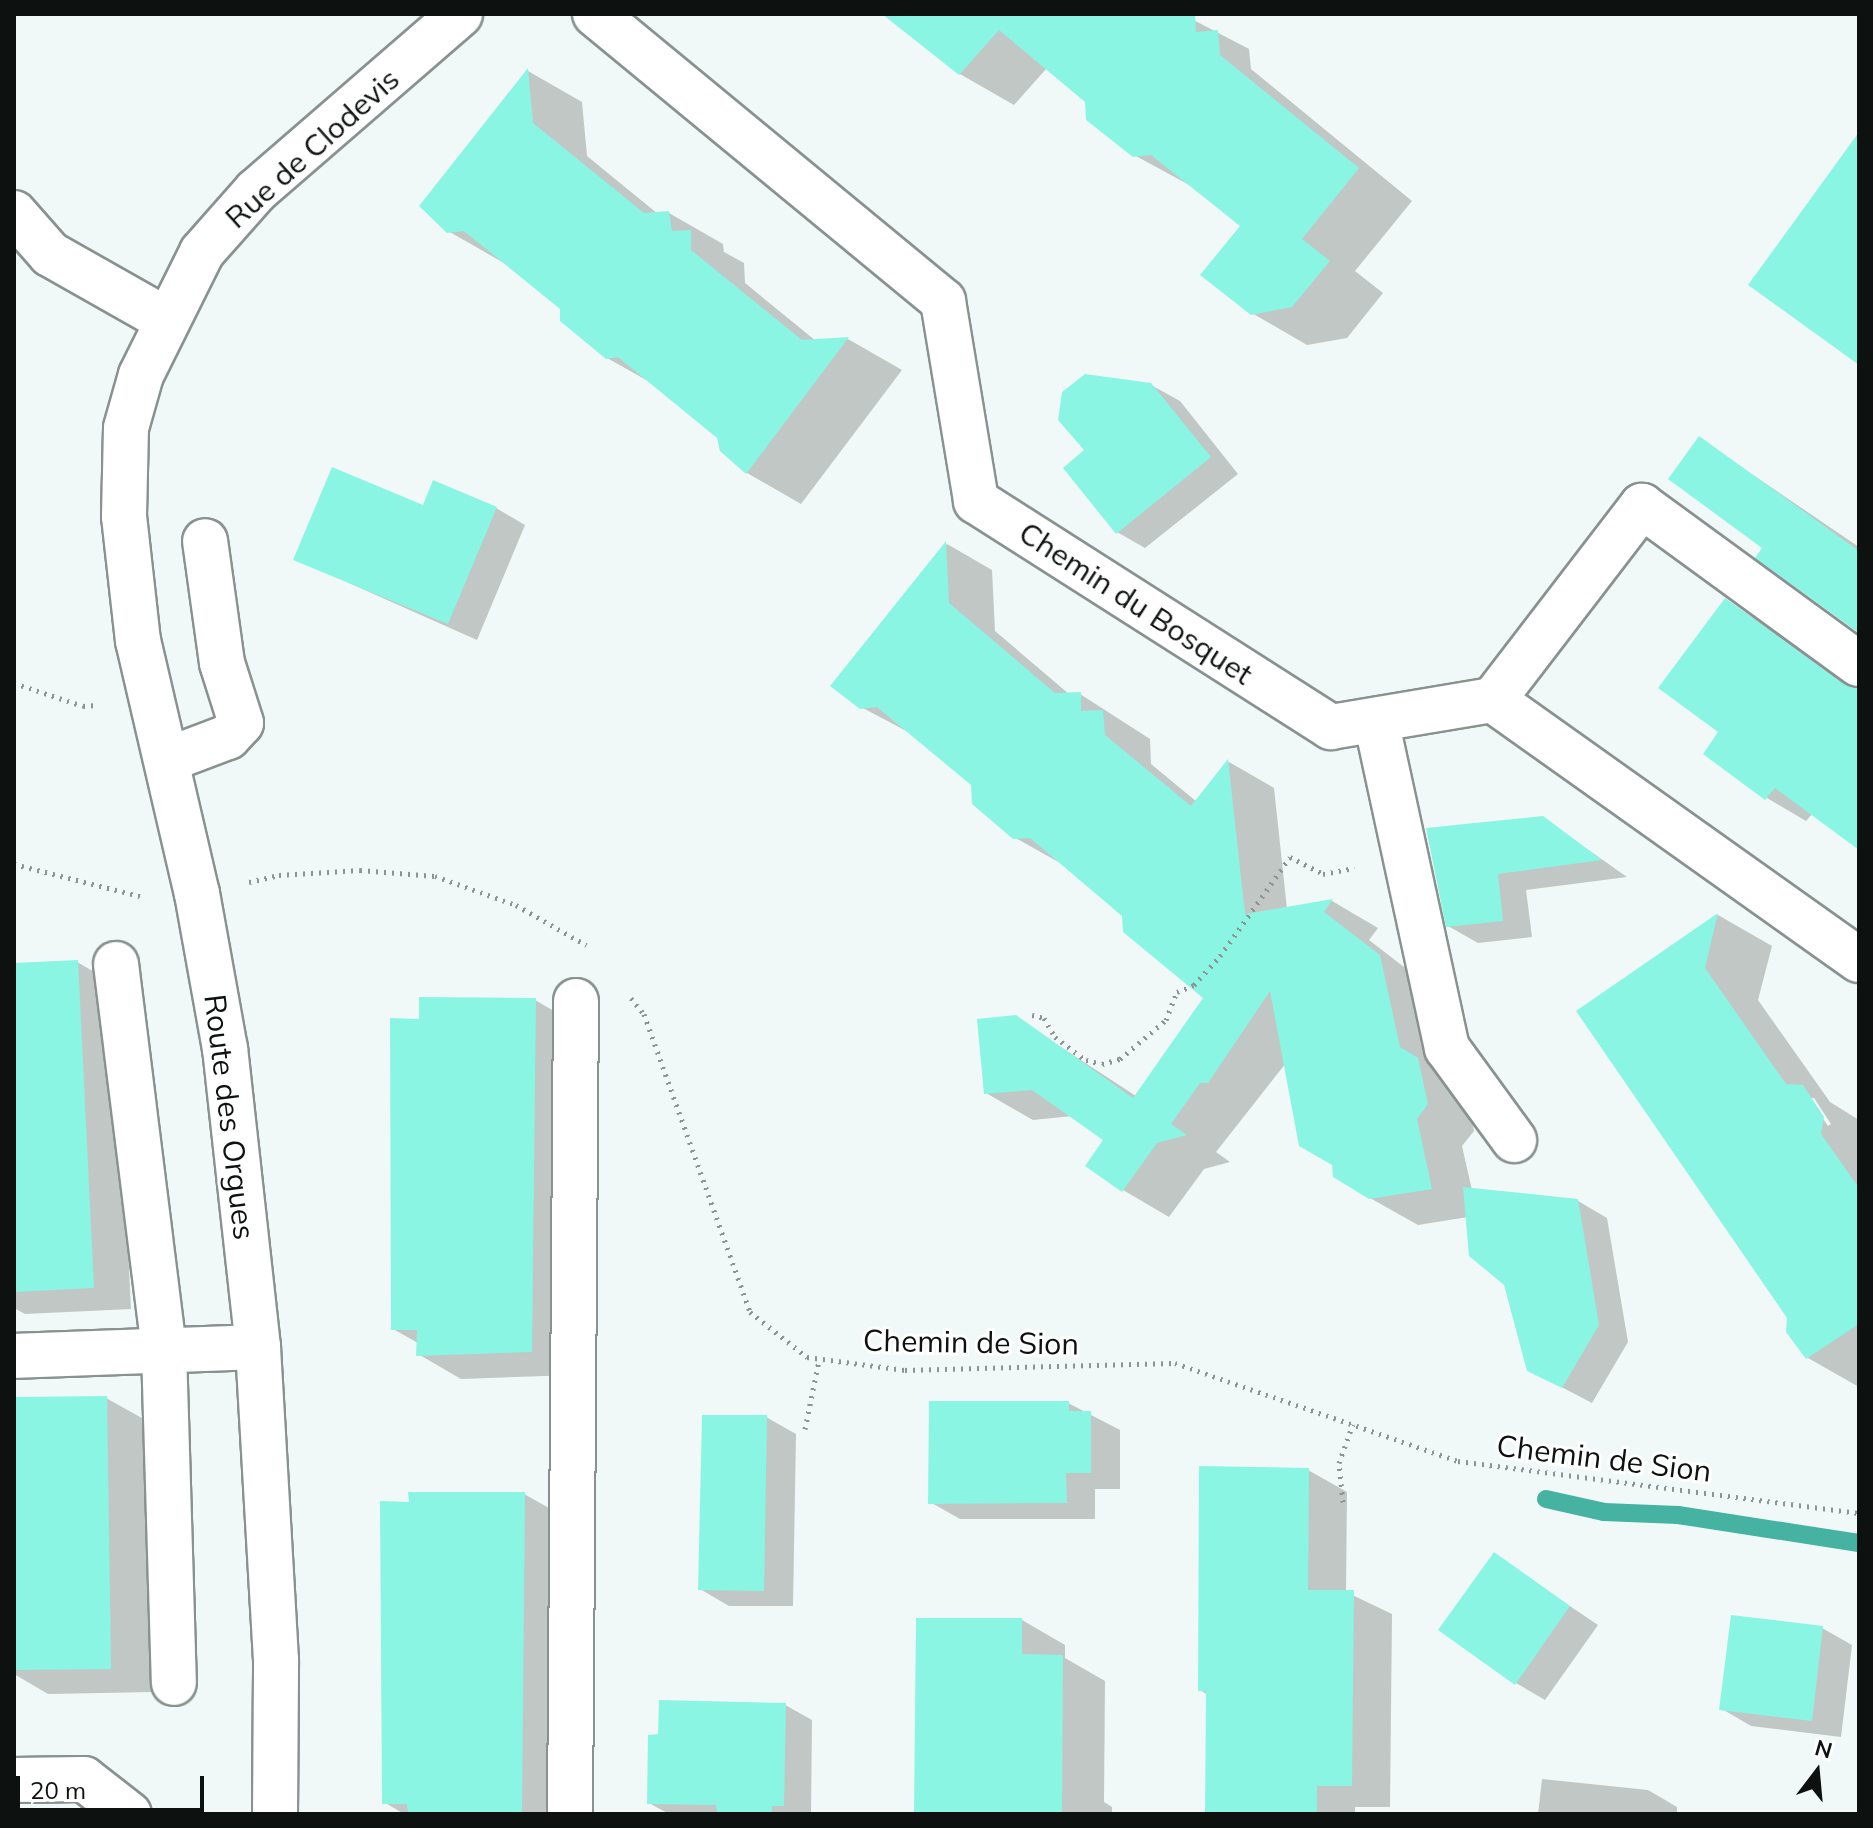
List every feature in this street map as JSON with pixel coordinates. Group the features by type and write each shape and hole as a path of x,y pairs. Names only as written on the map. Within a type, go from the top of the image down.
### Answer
{"street":[{"name":"Rue de Clodevis","path":"126,428 141,375 165,319 202,252 256,191 460,14"},
{"name":"Chemin du Bosquet","path":"595,14 943,301 976,501 1331,727 1493,700"},
{"path":"14,213 50,254 165,319"},
{"name":"Route des Orgues","path":"126,428 124,516 138,641 197,894 225,1049 258,1347 276,1660 275,1814"},
{"path":"1859,664 1642,506 1493,700 1859,960"},
{"path":"167,760 228,737 241,723 222,663 205,541"},
{"path":"1376,720 1447,1048 1514,1140"},
{"path":"116,964 164,1350 174,1683"},
{"path":"570,1814 576,1001"},
{"path":"14,1356 258,1347"},
{"path":"14,1780 84,1779 129,1814"}],"path":[{"path":"14,683 83,706 153,701"},
{"path":"1032,1015 1044,1018 1055,1037 1086,1060 1102,1064 1120,1059 1166,1020 1177,992 1194,985 1220,956 1290,857 1323,874 1406,858"},
{"path":"14,864 133,897 197,894 279,875 360,870 435,876 516,905 596,955"},
{"name":"Chemin de Sion","path":"627,994 644,1014 750,1312 778,1338 819,1360 905,1370 1175,1363 1485,1465 1859,1513"},
{"path":"805,1429 819,1360"},
{"path":"1343,1502 1339,1463 1353,1424"}],"building":[{"path":"882,14 1195,15 1196,32 1218,30 1220,55 1359,168 1302,239 1330,261 1292,307 1251,315 1200,275 1240,226 1151,155 1133,157 1086,120 1085,102 999,30 959,75"},
{"path":"528,68 533,123 644,213 669,211 672,231 691,230 691,250 802,340 849,337 746,474 720,451 717,438 618,357 606,359 560,321 560,309 464,231 447,233 419,206"},
{"path":"1859,132 1859,365 1748,285"},
{"path":"1085,374 1151,383 1211,457 1116,534 1063,468 1084,450 1058,420 1062,392"},
{"path":"1699,436 1859,551 1859,633 1755,558 1762,548 1668,479"},
{"path":"332,467 423,505 433,480 497,507 448,624 293,560"},
{"path":"946,541 949,603 1055,693 1081,692 1081,711 1103,710 1105,735 1191,806 1228,759 1245,914 1333,899 1324,912 1380,955 1400,1047 1418,1058 1428,1104 1417,1119 1432,1189 1369,1199 1333,1177 1332,1165 1299,1146 1270,991 1208,1083 1200,1083 1171,1124 1187,1135 1157,1143 1122,1192 1085,1166 1103,1140 1032,1090 984,1094 977,1019 1016,1015 1133,1098 1203,998 1123,932 1122,916 1030,838 1013,839 972,804 971,785 877,707 860,709 830,686"},
{"path":"1725,598 1844,684 1859,689 1859,850 1775,788 1765,800 1703,754 1718,732 1658,688"},
{"path":"1543,816 1602,860 1498,874 1503,921 1446,927 1426,828"},
{"path":"1718,913 1705,968 1786,1084 1803,1085 1824,1117 1821,1134 1859,1188 1859,1324 1806,1359 1786,1332 1787,1318 1576,1011"},
{"path":"78,960 94,1288 14,1292 14,963"},
{"path":"419,997 536,998 532,1352 416,1356 417,1330 391,1330 390,1018 419,1019"},
{"path":"1463,1187 1578,1199 1599,1325 1562,1388 1527,1371 1504,1285 1469,1256"},
{"path":"107,1396 111,1669 14,1670 14,1397"},
{"path":"929,1401 1069,1401 1069,1411 1091,1411 1091,1473 1066,1473 1067,1503 928,1504"},
{"path":"702,1415 767,1415 764,1591 698,1590"},
{"path":"1199,1466 1309,1468 1308,1590 1354,1590 1352,1786 1317,1786 1317,1814 1205,1814 1206,1691 1198,1691"},
{"path":"408,1492 525,1492 522,1814 408,1814 407,1804 382,1804 380,1501 409,1502"},
{"path":"1494,1552 1570,1606 1515,1685 1438,1630"},
{"path":"1731,1615 1823,1626 1812,1721 1719,1710"},
{"path":"916,1618 1022,1618 1022,1654 1063,1655 1062,1814 914,1814"},
{"path":"659,1700 786,1703 784,1806 772,1806 772,1814 717,1814 716,1805 647,1804 648,1735 658,1734"}],"waterway":[{"path":"1546,1499 1604,1512 1678,1515 1859,1543"}]}
